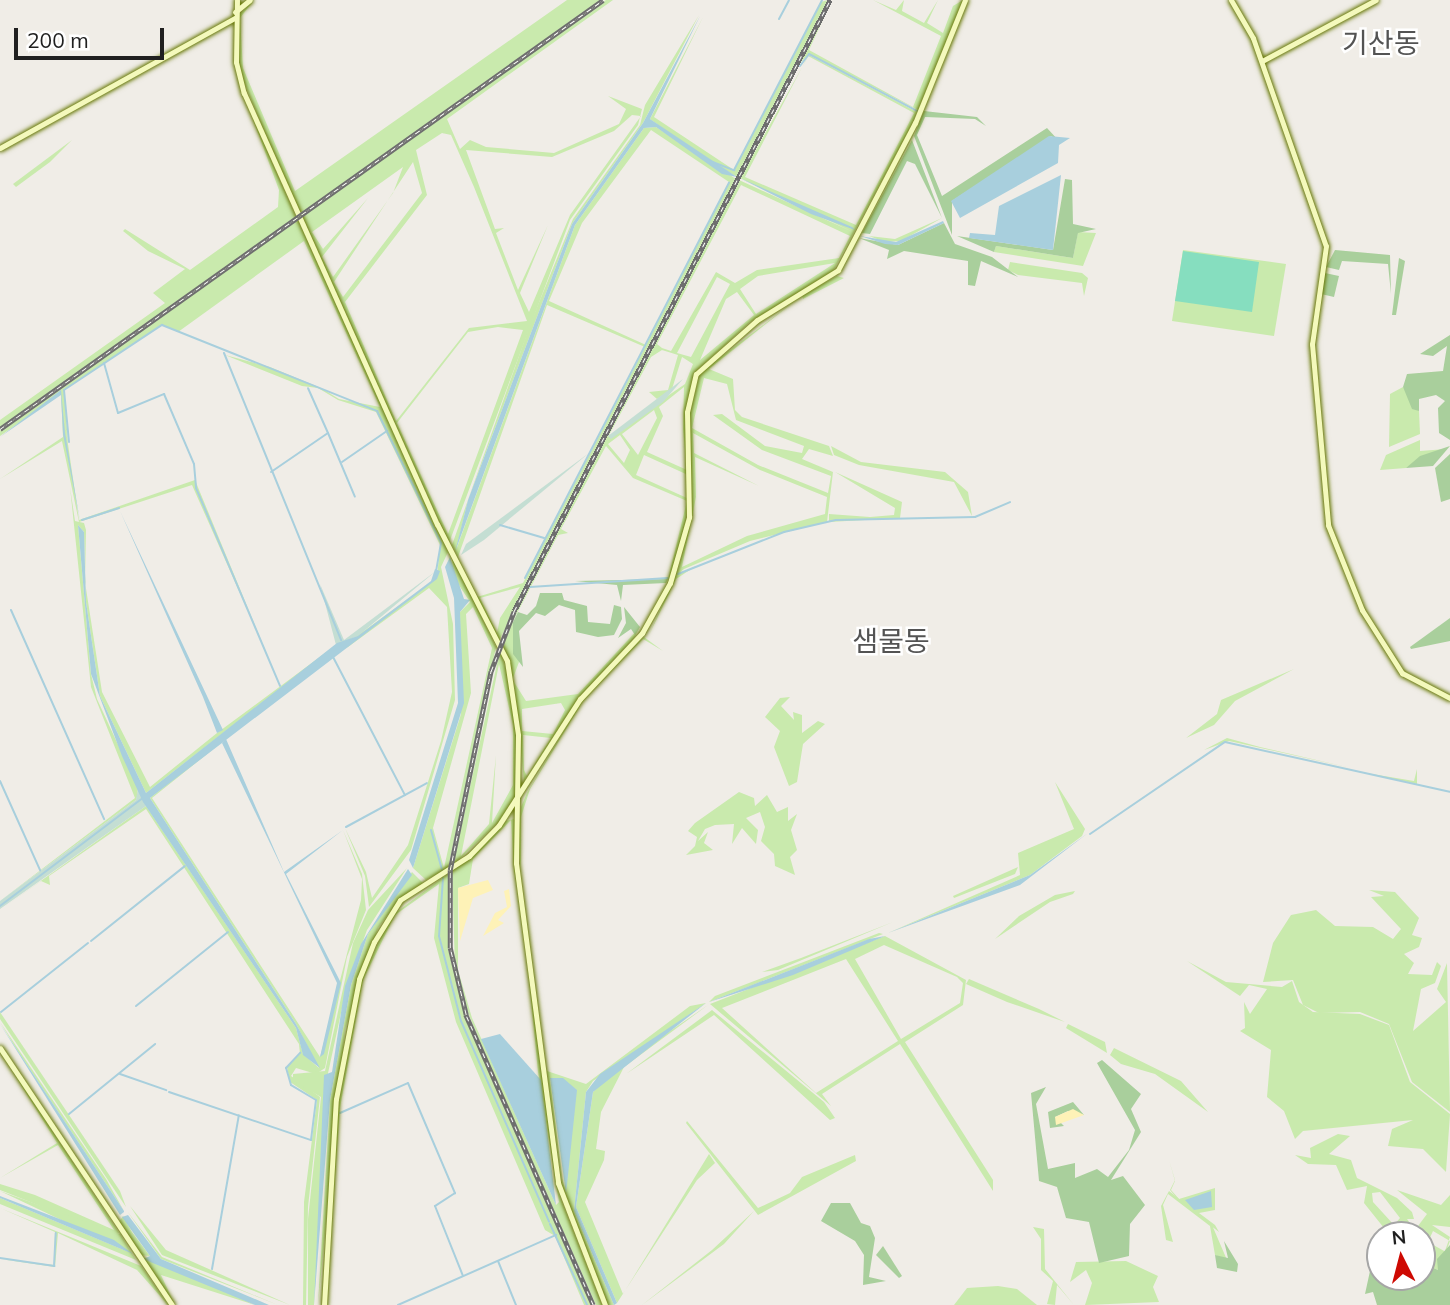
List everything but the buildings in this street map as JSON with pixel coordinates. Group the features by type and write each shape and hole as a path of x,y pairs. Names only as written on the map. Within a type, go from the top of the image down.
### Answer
{"street":[{"path":"236,0 237,72 255,119 438,524 507,661 516,699 520,800 516,856 558,1183 604,1305"},
{"path":"0,148 235,15 250,0"},
{"path":"324,1305 335,1100 359,979 373,942 400,901 469,856 520,800 580,699 642,633 670,583 692,493 687,412 696,374 757,320 838,270 915,123 965,0"},
{"path":"1231,0 1262,61 1326,246 1312,344 1328,525 1362,610 1402,673 1450,698"},
{"path":"1262,61 1377,0"},
{"path":"0,1048 172,1305"}],"green space":[{"path":"254,0 240,18 243,68 295,191 567,0 601,0 299,215 239,70 237,17"},
{"path":"606,0 613,0 447,119 460,149 470,140 486,147 554,153 619,124 626,109 608,96 642,109 640,116 632,115 614,131 552,157 466,150 495,229 504,228 496,233 518,290 548,225 520,293 529,312 570,215 640,118 638,125 570,220 449,543 302,217","holes":["442,133 451,135 527,321 469,328 396,421 345,302 427,195 416,150","413,162 422,193 343,297 334,282 388,200 333,277 322,257 368,198 323,249 312,232 403,167 394,192","498,327 523,330 448,534 397,423 468,332"]},
{"path":"828,0 737,177 697,153 650,119 703,17 654,117 734,170 821,2"},
{"path":"832,0 809,50 913,107 941,36 873,0 896,10 904,0 902,11 924,23 938,0 927,23 943,33 953,6 963,0 918,110 809,54 799,64"},
{"path":"699,15 643,123 572,224 468,500 456,550 575,225 644,128 656,127 736,179 499,641 477,597 523,583 645,347 547,305 458,557 462,566 452,545 531,322 573,219 640,125 645,105","holes":["651,130 729,182 646,345 549,301 582,223","520,587 500,618 497,633 480,598"]},
{"path":"808,56 917,112 909,130 833,271 750,322 694,373 685,415 688,475 689,495 686,520 672,572 644,623 668,579 687,501 633,478 606,446 561,529 568,533 558,535 513,621 519,662 513,678 501,646 510,623 739,180 853,232 740,178 802,67 745,177 856,225 914,113","holes":["741,185 850,236 839,258 757,270 735,283 716,272 671,351 657,344","835,263 756,314 740,289 758,276","717,277 730,284 691,357 677,353","737,292 754,315 700,360 726,299","662,350 678,355 668,390 649,392 657,399 672,389 682,357 693,364 685,384 608,437 651,357","684,387 683,429 687,470 647,452 663,416 659,407","654,410 657,418 638,455 622,434","620,435 630,450 624,463 608,444","644,455 688,475 687,498 636,475"]},
{"path":"924,111 977,117 986,126 975,119 925,117 917,135 942,196 1047,128 1059,141 1051,136 952,201 952,235 914,136"},
{"path":"251,114 296,217 0,428 0,420 165,303 153,293 185,269 148,251 123,231 125,229 190,270 278,207 279,190"},
{"path":"72,140 50,162 16,187 13,184"},
{"path":"912,140 942,218 915,164 907,161 870,234 862,233"},
{"path":"1065,179 1072,180 1073,224 1096,229 1078,233 1073,258 996,246 994,252 957,236 1053,250"},
{"path":"942,218 901,241 885,242 869,236 895,239"},
{"path":"298,220 448,552 441,567 453,624 455,700 411,850 369,907 365,876 345,828 366,872 372,898 408,845 441,741 452,692 447,607 429,588 348,647 332,654 437,578 440,545 376,412 338,400 318,388 302,386 225,355 270,367 321,388 339,399 380,407 304,241 178,332 162,325 64,390 68,443 61,394 0,436 0,431"},
{"path":"944,223 955,244 992,257 1018,277 981,261 975,286 968,285 968,261 904,251 887,259 889,250 859,238 898,245"},
{"path":"1078,232 1096,233 1083,266 994,252 996,246 1073,258"},
{"path":"1183,250 1286,264 1274,336 1172,321"},
{"path":"1335,250 1390,255 1391,294 1388,264 1342,261 1339,270 1326,267"},
{"path":"1183,251 1259,262 1252,312 1175,301"},
{"path":"1399,258 1405,261 1396,315 1392,315"},
{"path":"1010,262 1082,273 1088,278 1084,296 1082,283 1018,275 1008,270"},
{"path":"1325,273 1339,276 1334,297 1321,294"},
{"path":"837,276 844,278 803,299 802,295"},
{"path":"800,297 709,369 733,379 735,410 742,417 829,446 833,456 809,449 802,459 833,472 827,522 750,541 684,569 678,574 696,566 676,579 649,635 679,567 692,514 690,414 700,373","holes":["704,378 727,384 736,420 804,446 802,453 765,446 722,414 713,415 762,450 831,476 828,493 758,465 692,428","693,433 760,470 827,497 825,514 747,536 682,567 696,497 695,457 759,486 694,453"]},
{"path":"1450,335 1450,440 1439,433 1438,408 1445,401 1436,395 1419,399 1419,411 1412,409 1403,387 1407,374 1443,371 1447,346 1433,356 1420,354"},
{"path":"683,379 663,402 611,439 608,436"},
{"path":"1403,387 1419,411 1420,434 1389,447 1390,394"},
{"path":"61,397 79,520 195,480 266,652 192,485 79,522 62,441 0,479 63,437"},
{"path":"1420,440 1420,451 1446,449 1406,468 1380,470 1386,455"},
{"path":"831,446 861,462 945,472 968,492 972,516 954,482 859,465 834,455"},
{"path":"1450,446 1433,466 1406,468 1420,456"},
{"path":"589,453 484,540 461,555 466,544"},
{"path":"1450,454 1450,499 1441,502 1435,468"},
{"path":"835,472 902,502 900,518 829,522 829,514 870,517 894,515 895,508"},
{"path":"70,487 75,521 84,523 86,530 85,573 84,532 78,525 91,674 97,699 138,788 137,797 0,901 135,798 91,687"},
{"path":"452,556 496,647 448,868 426,880 413,868 461,714 460,612 470,602 453,576","holes":["473,607 492,648 444,868 433,828 471,693 466,614"]},
{"path":"436,571 358,636 336,645 320,584 344,640"},
{"path":"668,579 666,583 623,585 621,601 617,585 575,581"},
{"path":"86,585 102,692 150,787 217,733 336,645 146,793 100,696 86,602"},
{"path":"540,593 562,593 564,600 587,606 588,622 610,624 614,605 621,607 622,619 614,635 598,637 576,632 575,610 559,605 545,616 536,613 519,631 523,667 513,654 513,622 518,612 527,615 536,606"},
{"path":"624,607 640,627 635,635 631,629 618,638 626,623"},
{"path":"1450,618 1450,641 1411,649 1410,647"},
{"path":"640,627 634,638 581,695 524,781 514,682 526,701 578,694","holes":["561,703 565,710 553,734 522,731 522,709","523,735 551,738 527,776 524,770"]},
{"path":"644,637 663,651 643,639 623,659 583,701 530,789 521,817 521,871 518,838 521,807 527,793 582,700"},
{"path":"500,650 515,702 518,792 506,815 453,865","holes":["499,664 513,725 513,785 492,823 496,755 489,824 461,856"]},
{"path":"331,655 152,798 320,1057 361,900 362,879 343,830 362,874 366,910 347,957 325,1068 316,1074 296,1068 291,1076 320,1097 308,1207 306,1305 303,1305 304,1202 317,1100 290,1082 287,1067 300,1054 299,1044 146,809 49,876 50,885 41,881 0,910 146,806 296,1028 303,1054 319,1068 296,1024 150,798"},
{"path":"1294,669 1235,701 1214,725 1186,738 1217,714 1221,700"},
{"path":"790,697 781,706 794,720 793,712 802,715 802,733 818,721 825,724 803,744 797,782 789,786 774,747 780,731 765,717 780,698"},
{"path":"1227,738 1351,768 1229,741 1204,750"},
{"path":"1417,769 1417,784 1354,771 1414,781"},
{"path":"1055,782 1085,829 1082,836 1030,875 888,933 1020,875 1018,853 1074,829"},
{"path":"138,788 146,806 0,909 0,901 136,800"},
{"path":"739,792 754,798 755,806 767,795 777,812 788,807 788,821 797,814 791,830 797,850 790,857 795,875 775,866 774,854 761,841 765,827 760,812 746,818 758,830 756,844 742,828 732,844 734,824 715,825 705,829 698,841 708,832 704,843 713,850 686,855 695,846 697,837 688,831 695,823"},
{"path":"514,819 514,857 523,919 514,870 511,820 473,859 469,884 458,888 458,970 472,1018 556,1205 559,1202 538,1072 524,926 558,1192 602,1305 596,1305 485,1055 467,1010 455,969 452,871 506,821"},
{"path":"1018,867 1015,874 954,898 953,896"},
{"path":"407,868 367,930 347,985 327,1078 314,1305 308,1305 308,1219 321,1097 293,1081 293,1074 325,1071 353,943 368,910"},
{"path":"412,872 423,883 400,898 378,928 345,1029 318,1305 330,1100 351,985 368,934"},
{"path":"449,873 448,949 465,1016 592,1305 584,1305 555,1236 545,1230 456,1022 434,938 439,884 395,915 363,980 340,1108 326,1305 337,1114 362,979 390,917"},
{"path":"1369,890 1395,892 1419,918 1412,935 1422,938 1419,947 1404,954 1414,963 1408,974 1432,975 1437,962 1441,966 1435,983 1421,989 1413,1031 1446,1002 1437,989 1447,963 1450,1112 1412,1082 1389,1024 1360,1012 1319,1013 1303,1005 1293,980 1263,982 1273,943 1291,915 1316,910 1335,926 1373,927 1393,939 1401,929 1371,897 1384,896"},
{"path":"1075,891 1050,902 995,939 1019,916 1055,895"},
{"path":"893,922 778,970 762,972 801,958"},
{"path":"879,933 883,934 709,1002 715,996"},
{"path":"885,936 966,980 963,1005 905,1042 993,1180 993,1191 900,1044 822,1094 831,1106 710,1004","holes":["884,945 957,977 963,983 960,1003 901,1039 855,959","846,959 898,1041 816,1093 722,1008"]},
{"path":"1187,961 1226,982 1282,987 1292,981 1299,1002 1313,1012 1360,1014 1389,1025 1410,1082 1450,1114 1446,1172 1423,1149 1388,1146 1392,1129 1413,1120 1303,1131 1295,1139 1284,1111 1267,1097 1271,1050 1240,1031 1245,1028 1244,1002 1250,1014 1267,989 1249,985 1240,996"},
{"path":"969,979 1065,1022 1007,1002 966,984"},
{"path":"706,1003 593,1081 586,1092 574,1211 614,1305 608,1305 564,1196 547,1071 586,1084 690,1006","holes":["550,1079 575,1089 566,1192"]},
{"path":"708,1005 624,1067 601,1112 596,1149 605,1151 604,1160 585,1202 623,1294 617,1303 576,1207 593,1092 616,1068"},
{"path":"712,1010 824,1102 835,1118 830,1120 714,1015 626,1074"},
{"path":"0,1012 120,1191 126,1207 0,1019"},
{"path":"0,1022 106,1179 124,1211 17,1050"},
{"path":"1068,1024 1105,1042 1107,1053 1066,1028"},
{"path":"1114,1048 1181,1081 1208,1112 1155,1074 1121,1064 1110,1055"},
{"path":"0,1051 119,1233 111,1234 0,1190 0,1184 35,1195 114,1230 58,1145 0,1178 57,1143"},
{"path":"1102,1060 1141,1094 1131,1109 1141,1132 1111,1180 1123,1176 1145,1205 1130,1224 1129,1256 1099,1263 1089,1222 1066,1218 1057,1187 1039,1181 1031,1093 1046,1087 1036,1104 1048,1169 1075,1163 1075,1178 1097,1169 1108,1177 1129,1150 1135,1130 1097,1063"},
{"path":"1073,1102 1084,1115 1068,1111 1055,1117 1064,1126 1050,1128 1048,1112"},
{"path":"687,1121 758,1208 790,1193 802,1177 855,1155 856,1161 758,1215"},
{"path":"1338,1134 1350,1136 1329,1154 1351,1160 1357,1178 1397,1198 1412,1212 1414,1219 1397,1221 1400,1218 1380,1192 1372,1193 1373,1202 1390,1221 1378,1221 1364,1203 1367,1186 1347,1190 1336,1165 1308,1164 1295,1155 1311,1158 1310,1148"},
{"path":"709,1154 715,1163 697,1180 625,1290"},
{"path":"1175,1180 1171,1190 1179,1199 1215,1188 1215,1210 1199,1213 1215,1225 1219,1232 1180,1202 1170,1190"},
{"path":"1397,1190 1441,1205 1450,1195 1450,1227 1436,1225 1436,1221 1422,1221 1427,1214"},
{"path":"0,1191 120,1234 136,1260 0,1204 0,1198 131,1253"},
{"path":"1169,1191 1212,1225 1227,1260 1215,1255 1210,1226 1168,1194 1163,1205 1173,1242 1166,1240 1161,1206"},
{"path":"831,1203 850,1203 861,1223 870,1226 875,1238 869,1277 886,1281 863,1285 864,1255 855,1241 821,1221"},
{"path":"130,1206 166,1250 290,1305 162,1255"},
{"path":"0,1208 141,1266 168,1305 137,1270 58,1233 55,1267 0,1259 54,1265 55,1232"},
{"path":"127,1211 162,1257 278,1305 161,1259"},
{"path":"754,1211 724,1244 642,1305 712,1250"},
{"path":"123,1216 150,1256 141,1255 119,1222"},
{"path":"1033,1227 1044,1229 1045,1269 1074,1305 1057,1285 1055,1305 1047,1304 1053,1281 1041,1270 1041,1239"},
{"path":"1436,1228 1450,1237 1449,1240 1436,1233"},
{"path":"1224,1241 1238,1264 1237,1272 1217,1268 1215,1255 1228,1258"},
{"path":"1450,1245 1450,1305 1377,1305 1373,1292 1365,1294 1366,1289 1436,1291 1437,1259"},
{"path":"883,1246 902,1276 899,1278 876,1255"},
{"path":"1436,1246 1445,1251 1438,1270 1436,1269"},
{"path":"143,1259 191,1275 255,1305 161,1275 175,1305"},
{"path":"1126,1261 1158,1276 1153,1287 1159,1302 1085,1305 1092,1283 1086,1270 1070,1282 1076,1262"},
{"path":"998,1286 1017,1289 1037,1305 954,1305 967,1288"}],"sand":[{"path":"488,880 493,890 473,898 460,941 458,888"},
{"path":"509,889 511,906 498,920 504,923 483,936 495,913 507,907 504,891"},
{"path":"1073,1109 1084,1115 1056,1125 1055,1117"}],"water":[{"path":"700,16 650,119 737,177 722,174 656,127 644,128 575,225 455,552 468,500 572,224 643,123"},
{"path":"1049,136 1070,138 1059,145 1058,163 960,218 951,201"},
{"path":"1061,175 1053,250 969,238 970,233 995,235 999,206"},
{"path":"740,178 852,227 855,230 811,214"},
{"path":"943,221 944,223 898,245 860,236 896,242"},
{"path":"61,390 65,433 80,521 63,434 61,395 0,437"},
{"path":"120,511 223,730 217,733 203,697"},
{"path":"78,525 84,532 86,602 100,696 146,793 337,643 358,636 431,581 435,569 440,571 437,579 150,798 296,1024 320,1068 303,1055 296,1028 143,802 122,756 91,674"},
{"path":"450,557 464,599 470,600 460,612 464,703 413,868 409,860 458,703 454,598 445,567"},
{"path":"226,739 284,872 343,830 286,874 341,983 324,1054 320,1057 337,983 222,743"},
{"path":"1088,833 1020,885 888,933 1030,875"},
{"path":"408,869 412,875 368,934 351,985 330,1100 314,1305 324,1075 332,1072 345,986 361,944"},
{"path":"885,936 793,975 709,1002 869,939"},
{"path":"706,1003 593,1092 576,1207 617,1303 614,1305 574,1211 586,1092 600,1074"},
{"path":"0,1024 124,1211 120,1215"},
{"path":"500,1034 541,1080 556,1205 481,1039"},
{"path":"550,1078 563,1078 577,1090 566,1194"},
{"path":"1211,1191 1212,1207 1194,1210 1185,1200"},
{"path":"0,1198 114,1240 133,1254"},
{"path":"128,1215 161,1259 269,1305 255,1305 143,1259 150,1256 122,1217"}],"waterway":[{"path":"779,19 789,0"},
{"path":"710,161 734,170 822,0"},
{"path":"800,66 809,54 917,111"},
{"path":"525,578 729,182"},
{"path":"69,442 64,390 162,325 377,411 441,543 436,570"},
{"path":"224,353 341,640"},
{"path":"104,363 118,413 164,394 194,464 196,488 280,686"},
{"path":"271,472 328,433 308,388"},
{"path":"342,462 387,431"},
{"path":"328,433 355,497"},
{"path":"678,574 784,532 836,520 975,517 1010,502"},
{"path":"82,520 119,508"},
{"path":"500,525 544,538"},
{"path":"530,587 668,578"},
{"path":"11,610 104,819"},
{"path":"332,655 405,795"},
{"path":"1090,834 1225,742 1450,792"},
{"path":"0,781 40,870"},
{"path":"346,827 427,783"},
{"path":"0,906 143,798"},
{"path":"431,830 442,870"},
{"path":"91,941 185,866"},
{"path":"443,878 439,936 461,1021 549,1221"},
{"path":"136,1006 228,932"},
{"path":"1,1012 88,943"},
{"path":"69,1114 155,1044"},
{"path":"169,1092 311,1140 316,1100 291,1085 286,1068 300,1053"},
{"path":"120,1074 166,1090"},
{"path":"340,1113 408,1083 455,1193 435,1206 463,1276"},
{"path":"212,1269 239,1115"},
{"path":"550,1224 587,1305"},
{"path":"0,1258 54,1266 56,1233"},
{"path":"398,1305 556,1235"},
{"path":"498,1261 516,1305"}],"railway":[{"path":"0,429 603,0"},
{"path":"593,1305 466,1015 450,948 450,870 491,671 514,611 830,0"}],"district":[{"name":"기산동","path":"1381,43"},
{"name":"샘물동","path":"891,641"}]}
